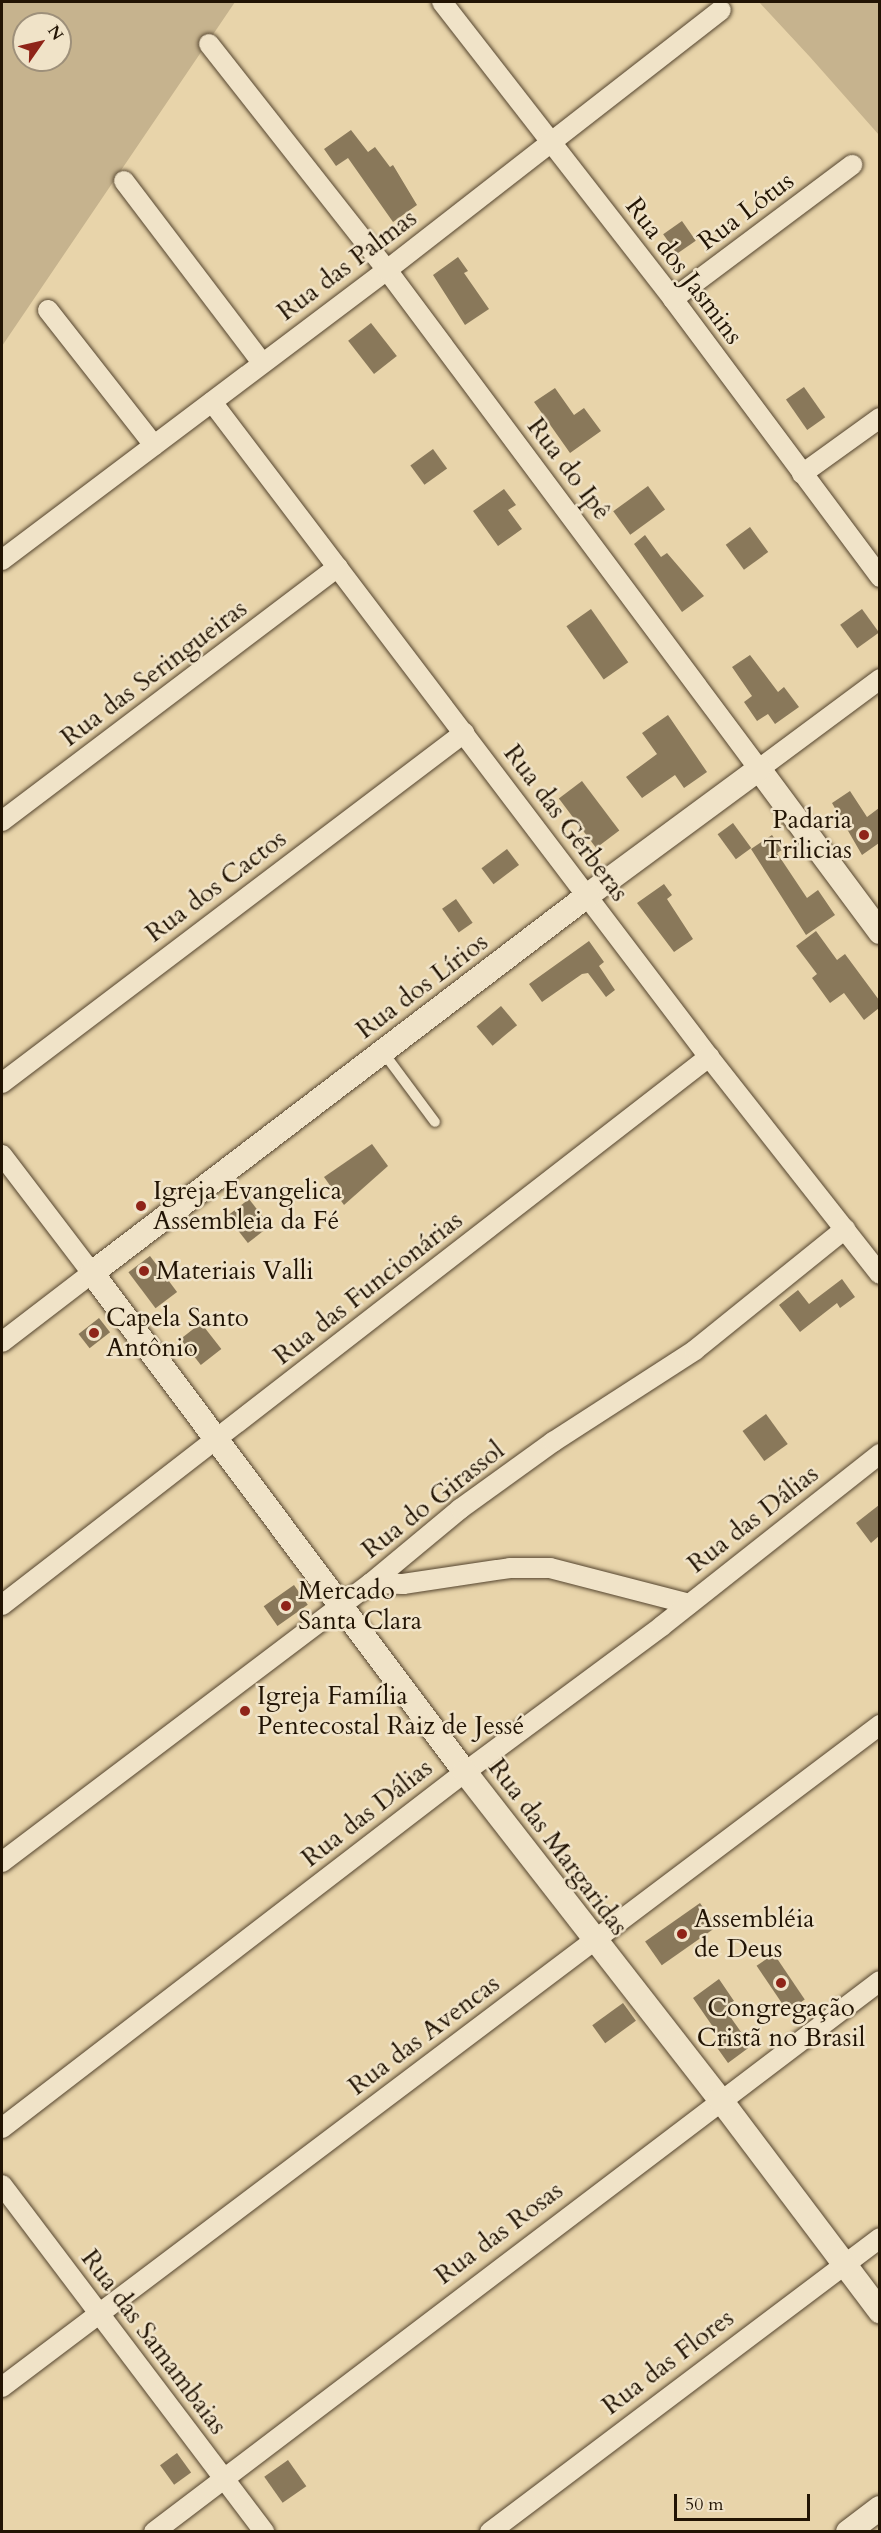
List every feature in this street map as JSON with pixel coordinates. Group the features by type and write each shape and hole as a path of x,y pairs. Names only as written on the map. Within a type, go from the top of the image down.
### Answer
{"street":[{"name":"Rua dos Jasmins","path":"451,5 551,142 673,299 879,577"},
{"name":"Rua das Palmas","path":"2,560 387,270 722,10"},
{"name":"Rua do Ipê","path":"209,44 387,270 879,932"},
{"name":"Rua Lótus","path":"673,299 852,165"},
{"path":"124,181 262,363"},
{"path":"48,310 154,446"},
{"name":"Rua das Gérberas","path":"212,402 709,1057 879,1274"},
{"path":"802,474 879,418"},
{"name":"Rua das Seringueiras","path":"2,821 338,567"},
{"name":"Rua dos Lírios","path":"2,1342 586,896 879,679"},
{"name":"Rua dos Cactos","path":"2,1083 464,733"},
{"name":"Rua das Funcionárias","path":"2,1605 709,1057"},
{"name":"Rua das Margaridas","path":"2,1155 219,1438 465,1772 594,1942 720,2099 879,2311"},
{"name":"Rua do Girassol","path":"2,1862 371,1583 433,1530 528,1460 695,1350 845,1229"},
{"name":"Rua das Dálias","path":"2,2128 465,1772 688,1604 879,1454"},
{"path":"371,1583 403,1584 510,1568 550,1568 688,1604"},
{"name":"Rua das Avencas","path":"2,2387 96,2312 594,1942 879,1725"},
{"name":"Rua das Rosas","path":"153,2532 720,2099 879,1981"},
{"name":"Rua das Samambaias","path":"2,2185 264,2532"},
{"name":"Rua das Flores","path":"490,2532 879,2238"},
{"path":"848,2532 879,2508"}],"lane":[{"path":"383,1052 435,1122"}],"shaded area":[{"path":"2,2 235,2 2,346"},
{"path":"759,2 879,2 879,135 810,57"}],"building":[{"path":"351,130 368,152 375,147 390,167 393,165 417,205 393,222 348,158 336,166 324,149"},
{"path":"682,221 696,241 677,254 663,234"},
{"path":"458,257 468,271 464,273 489,309 465,325 433,275"},
{"path":"371,323 397,356 374,374 348,341"},
{"path":"804,387 825,417 807,430 786,400"},
{"path":"555,388 574,415 584,408 601,431 570,453 534,402"},
{"path":"433,449 447,468 424,485 410,465"},
{"path":"648,486 665,509 630,535 613,511"},
{"path":"504,489 516,505 508,510 522,529 498,546 473,511"},
{"path":"750,527 768,552 744,570 726,545"},
{"path":"645,535 661,557 667,553 704,596 682,612 634,544"},
{"path":"591,609 628,662 604,679 566,626"},
{"path":"862,609 879,632 857,648 840,625"},
{"path":"750,655 778,692 784,687 799,707 775,724 768,714 757,721 744,702 752,696 732,667"},
{"path":"668,715 707,772 684,788 675,775 642,798 626,777 657,754 642,733"},
{"path":"582,781 619,831 596,848 559,798"},
{"name":"Padaria Trilicias","path":"850,791 867,817 879,808 879,843 862,855 832,803"},
{"path":"733,823 751,848 736,859 718,834"},
{"path":"772,835 782,850 777,853 807,898 818,890 835,915 806,935 751,849"},
{"path":"507,849 519,865 493,884 481,868"},
{"path":"664,884 672,895 667,899 693,939 674,952 637,903"},
{"path":"456,899 473,923 459,933 442,909"},
{"path":"816,931 837,960 845,954 879,1000 879,1008 864,1020 844,993 830,1003 812,978 817,974 796,946"},
{"path":"589,941 604,962 599,966 615,990 606,997 588,973 582,974 542,1002 529,984"},
{"path":"501,1006 517,1025 493,1046 476,1027"},
{"path":"372,1144 388,1166 344,1205 324,1177"},
{"path":"249,1199 270,1226 248,1243 227,1216"},
{"path":"150,1256 177,1292 156,1308 128,1272"},
{"path":"842,1279 855,1297 840,1308 837,1303 800,1332 779,1305 798,1290 809,1304"},
{"name":"Capela Santo Antônio","path":"99,1318 110,1332 90,1348 79,1334"},
{"path":"201,1323 221,1349 201,1365 181,1339"},
{"path":"766,1414 788,1444 764,1461 743,1431"},
{"path":"879,1505 879,1536 871,1543 856,1523"},
{"name":"Mercado Santa Clara","path":"294,1585 308,1605 277,1626 264,1606"},
{"name":"Assembléia de Deus","path":"700,1903 717,1927 662,1965 645,1941"},
{"name":"Congregação Cristã no Brasil","path":"774,1954 805,2000 787,2011 757,1966"},
{"path":"719,1979 734,2001 724,2008 751,2046 728,2063 713,2042 720,2037 693,1998"},
{"path":"623,2003 636,2021 605,2043 592,2025"},
{"path":"177,2453 191,2472 174,2485 160,2465"},
{"path":"288,2460 306,2486 283,2503 264,2477"}],"place":[{"name":"Padaria Trilicias","path":"864,835"},
{"name":"Igreja Evangelica Assembleia da Fé","path":"141,1206"},
{"name":"Materiais Valli","path":"144,1271"},
{"name":"Capela Santo Antônio","path":"94,1333"},
{"name":"Mercado Santa Clara","path":"286,1606"},
{"name":"Igreja Família Pentecostal Raiz de Jessé","path":"245,1711"},
{"name":"Assembléia de Deus","path":"682,1934"},
{"name":"Congregação Cristã no Brasil","path":"781,1983"}]}
